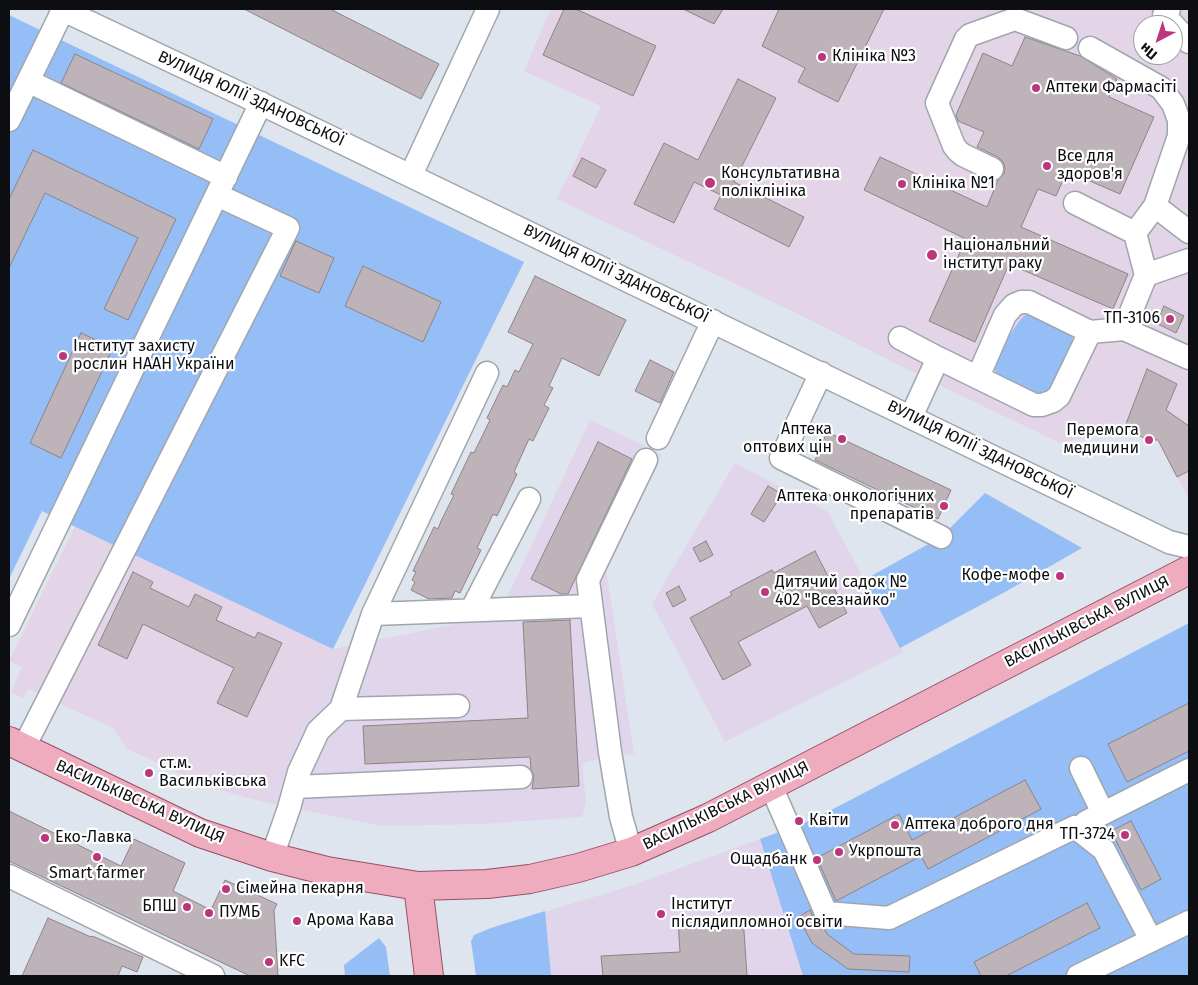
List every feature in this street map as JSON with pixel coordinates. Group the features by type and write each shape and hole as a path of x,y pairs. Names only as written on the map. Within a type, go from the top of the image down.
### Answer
{"main road":[{"name":"ВАСИЛЬКІВСЬКА ВУЛИЦЯ","path":"16,745 200,833 272,857 327,870 418,886 487,884 530,879 578,868 631,852 708,818 771,786 1184,561"},
{"path":"418,886 429,976"}],"street":[{"path":"9,120 62,9"},
{"name":"ВУЛИЦЯ ЮЛІЇ ЗДАНОВСЬКОЇ","path":"62,9 911,417 1184,561"},
{"path":"1169,9 1164,15 1189,42"},
{"path":"411,176 483,10"},
{"path":"992,169 963,156 958,151 954,146 937,103 966,39 970,35 1015,19 1066,38"},
{"path":"1090,48 1161,88 1173,104 1179,120 1179,136 1155,206 1135,233"},
{"path":"16,745 288,228 221,186 28,81"},
{"path":"9,625 261,103"},
{"path":"1076,203 1135,233 1146,275 1124,329"},
{"path":"1155,206 1189,232"},
{"path":"1146,275 1189,260"},
{"path":"978,377 1005,315 1014,305 1021,302 1029,302 1090,332 1124,329 1189,358"},
{"path":"658,438 713,321"},
{"path":"900,338 1034,405 1042,405 1060,396 1090,332"},
{"path":"911,417 938,358"},
{"path":"272,857 299,772 318,731 341,709 373,614 487,373"},
{"path":"821,374 781,458 941,537"},
{"path":"631,852 621,817 610,752 588,580 646,460"},
{"path":"472,609 529,499"},
{"path":"373,614 592,606"},
{"path":"341,709 458,706"},
{"path":"1081,768 1094,817 1189,770"},
{"path":"295,787 521,777"},
{"path":"771,786 826,913 889,918 1075,827 1104,850 1151,940"},
{"path":"9,876 214,976"},
{"path":"1078,976 1189,922"}],"shaded area":[{"name":"Національний інститут раку","path":"551,9 1189,9 1189,499 1158,440 1149,440 1124,429 1060,443 794,312 557,199 601,106 524,71"},
{"path":"9,15 524,262 333,649 42,511 9,579"},
{"path":"265,138 524,262 333,649 264,802 205,786 126,748 113,728 28,689 23,698 11,693 22,667 9,661"},
{"path":"1031,314 1067,330 1075,345 1063,379 1046,394 1035,395 1000,379 995,371 996,355 1020,320 1025,315"},
{"path":"590,420 661,454 606,568 634,754 611,756 582,763 586,802 582,817 482,824 383,826 264,802 333,649 499,615"},
{"name":"Дитячий садок № 402 \"Всезнайко\"","path":"735,463 828,512 903,652 725,742 652,604"},
{"path":"985,493 1082,548 900,648 864,580 941,537"},
{"path":"1189,623 1189,976 803,976 760,839 814,819"},
{"name":"Інститут післядипломної освіти","path":"760,839 803,976 497,976 491,928 630,886"},
{"path":"545,911 551,976 476,976 471,941 474,935"},
{"path":"379,938 386,947 390,976 345,976 344,965"}],"building":[{"path":"244,9 330,9 439,64 421,99"},
{"path":"564,9 576,9 656,46 633,96 543,55"},
{"path":"683,9 723,9 714,24"},
{"name":"Клініка №3","path":"779,9 884,9 838,102 798,82 805,68 762,46"},
{"name":"Клініка №1","path":"1025,37 1080,56 1117,79 1109,97 1154,117 1120,194 1067,171 1056,196 1038,189 1021,227 1128,274 1113,309 1009,264 975,342 929,321 966,239 864,190 880,157 987,207 998,180 1004,174 1003,162 998,157 977,147 984,132 958,121 956,115 983,53 1012,66"},
{"path":"75,54 213,119 199,149 61,83"},
{"name":"Консультативна поліклініка","path":"738,79 776,98 734,182 804,217 789,247 714,209 721,195 694,182 674,223 634,204 664,143 698,160"},
{"path":"33,150 176,219 128,320 104,309 138,238 45,193 9,268 9,199"},
{"path":"582,158 606,170 596,188 573,176"},
{"path":"296,241 334,258 319,293 280,276"},
{"path":"363,266 441,302 423,342 345,306"},
{"path":"535,276 626,320 599,376 562,358 549,386 553,388 544,405 549,408 533,441 529,439 514,472 517,474 497,516 493,514 477,548 481,550 460,593 455,591 452,598 429,599 411,590 415,582 412,580 416,572 413,571 434,527 438,529 454,495 451,494 471,452 474,453 490,420 487,418 503,385 507,387 515,370 519,372 533,344 508,332"},
{"name":"ТП-3106","path":"1164,306 1184,316 1176,333 1156,323"},
{"path":"81,333 113,348 61,458 30,443"},
{"path":"650,360 674,372 660,403 635,391"},
{"path":"1147,369 1177,384 1166,410 1189,426 1189,471 1177,477 1158,440 1149,440 1124,429"},
{"path":"827,432 951,490 938,519 815,460"},
{"path":"598,442 632,459 568,594 561,594 531,579"},
{"path":"768,486 782,494 764,522 751,514"},
{"path":"706,541 713,555 700,562 693,548"},
{"path":"815,551 847,613 819,628 807,606 738,642 751,665 723,680 690,618 732,595 730,592 772,570 774,573"},
{"path":"133,572 153,582 150,588 189,607 195,594 222,607 216,620 255,638 258,632 282,643 247,717 217,703 234,668 143,624 127,659 98,645"},
{"path":"679,586 686,600 673,607 666,593"},
{"path":"570,620 579,786 532,789 534,776 530,757 365,764 363,726 528,718 523,622"},
{"path":"1189,703 1189,751 1127,782 1108,744"},
{"path":"1025,780 1041,809 928,869 921,856 836,901 817,858 899,814 912,840"},
{"path":"9,811 121,866 134,839 185,863 173,891 211,910 225,880 277,904 274,910 278,976 250,976 9,861"},
{"path":"1131,821 1161,879 1141,890 1111,831"},
{"path":"1087,903 1100,928 1006,976 981,976 974,962"},
{"path":"810,910 814,919 822,925 827,934 854,954 910,956 909,972 848,969 812,943 798,917"},
{"path":"743,917 747,976 603,976 601,956 680,952 678,921"},
{"path":"48,918 143,957 137,972 122,966 118,976 22,976"}],"place":[{"name":"Клініка №3","path":"822,57"},
{"name":"Аптеки Фармасіті","path":"1036,88"},
{"name":"Все для здоров'я","path":"1047,166"},
{"name":"Консультативна поліклініка","path":"710,183"},
{"name":"Клініка №1","path":"902,184"},
{"name":"Національний інститут раку","path":"932,255"},
{"name":"ТП-3106","path":"1170,319"},
{"name":"Інститут захисту рослин НААН України","path":"63,356"},
{"name":"Аптека оптових цін","path":"842,439"},
{"name":"Перемога медицини","path":"1149,440"},
{"name":"Аптека онкологічних препаратів","path":"944,506"},
{"name":"Кофе-мофе","path":"1060,576"},
{"name":"Дитячий садок № 402 \"Всезнайко\"","path":"765,592"},
{"name":"ст.м. Васильківська","path":"149,773"},
{"name":"Квіти","path":"799,821"},
{"name":"Аптека доброго дня","path":"895,825"},
{"name":"ТП-3724","path":"1125,835"},
{"name":"Еко-Лавка","path":"45,838"},
{"name":"Укрпошта","path":"839,852"},
{"name":"Smart farmer","path":"97,857"},
{"name":"Ощадбанк","path":"817,860"},
{"name":"Сімейна пекарня","path":"226,889"},
{"name":"БПШ","path":"187,907"},
{"name":"ПУМБ","path":"209,913"},
{"name":"Інститут післядипломної освіти","path":"661,914"},
{"name":"Арома Кава","path":"297,921"},
{"name":"KFC","path":"269,962"}]}
